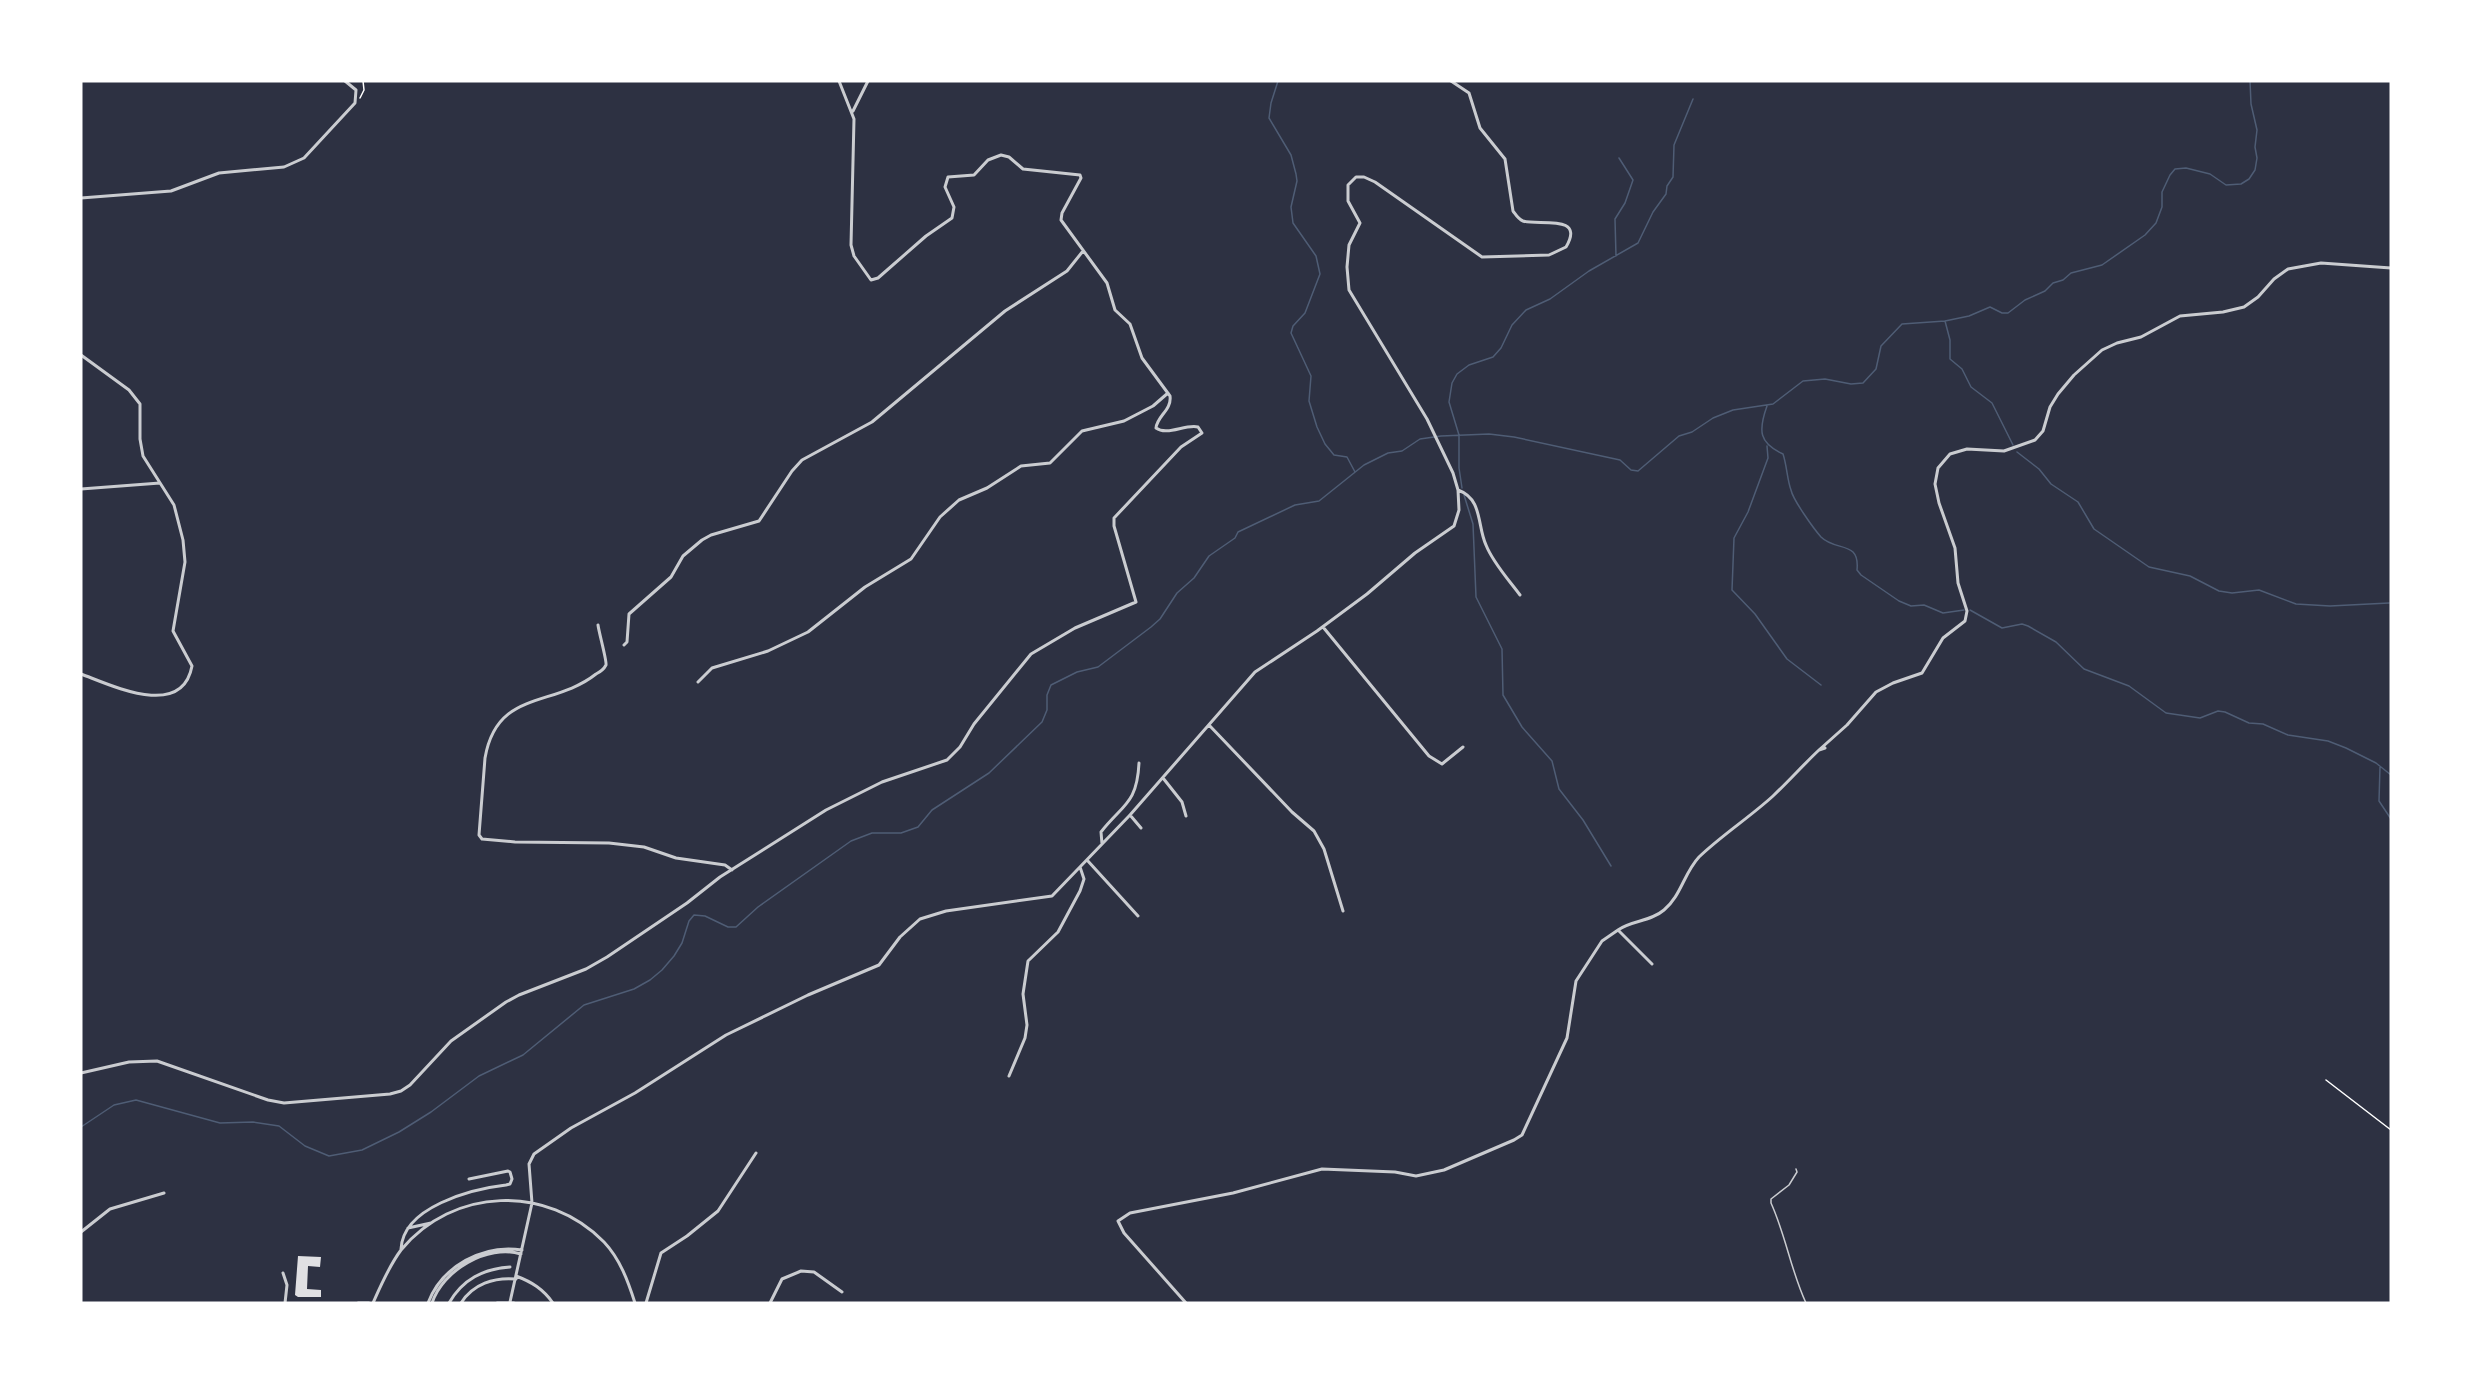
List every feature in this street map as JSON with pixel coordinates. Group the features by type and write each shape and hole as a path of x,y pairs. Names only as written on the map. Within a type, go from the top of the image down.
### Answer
{"street":[{"path":"81,198 164,193 219,173 289,166 304,158 355,103 356,90 345,81"},
{"path":"81,1073 129,1062 157,1061 268,1100 284,1103 397,1092 410,1085 451,1041 506,1002 586,969 607,957 732,870 839,802 892,778 947,760 960,747 974,724 1032,654 1076,628 1136,602 1114,526 1114,518 1181,447 1202,433 1198,427 1191,425 1164,431 1156,428 1156,424 1171,403 1168,393 1142,358 1130,324 1115,310 1109,286 1061,218 1081,178 1080,175 1023,169 1009,157 1001,155 988,160 974,175 948,177 945,187 954,207 952,218 926,236 874,281 869,279 854,256 850,245 854,168 853,111 839,81"},
{"path":"853,111 868,81"},
{"path":"497,1303 512,1302 532,1203 529,1164 534,1154 570,1128 635,1093 726,1035 808,995 865,973 879,965 900,937 920,919 946,911 1052,896 1130,815 1255,672 1323,627 1415,554 1451,529 1458,517 1458,490 1447,461 1427,419 1349,290 1347,267 1349,245 1360,223 1347,196 1350,182 1360,177 1376,182 1482,257 1553,254 1566,247 1570,235 1564,224 1527,222 1516,216 1505,159 1480,128 1469,93 1451,81"},
{"path":"624,645 627,642 629,614 671,577 683,556 711,535 759,521 792,471 802,460 872,422 1005,311 1067,271 1083,251"},
{"path":"1186,1303 1124,1233 1118,1221 1122,1216 1142,1209 1233,1193 1322,1169 1395,1172 1416,1176 1444,1170 1522,1135 1567,1038 1576,981 1602,940 1625,925 1650,919 1665,910 1679,892 1688,872 1699,858 1773,796 1847,725 1876,692 1924,671 1942,638 1965,621 1967,611 1958,584 1955,548 1936,492 1936,473 1946,457 1963,450 2004,451 2035,440 2043,431 2053,401 2087,362 2112,344 2141,337 2176,317 2223,312 2244,306 2258,297 2279,274 2301,265 2347,264 2391,268"},
{"path":"81,355 137,399 141,409 140,439 143,456 174,505 183,540 184,562 173,631 190,660 191,673 182,687 166,695 156,696 121,690 81,674"},
{"path":"698,682 712,668 768,651 808,632 865,587 911,559 940,517 967,495 987,488 1021,466 1050,463 1082,431 1124,421 1153,406 1168,393"},
{"path":"81,489 160,483"},
{"path":"1458,490 1465,493 1480,514 1486,546 1520,595"},
{"path":"598,625 601,647 606,658 605,666 601,671 589,680 553,696 521,704 502,719 496,728 487,746 485,758 479,836 482,839 515,842 609,843 644,847 676,858 724,865 732,870"},
{"path":"1323,627 1429,756 1442,764 1463,747"},
{"path":"1209,725 1292,812 1314,831 1324,849 1342,911"},
{"path":"1819,750 1825,748"},
{"path":"1101,844 1101,832 1121,813 1133,796 1139,763"},
{"path":"1163,778 1182,802 1186,816"},
{"path":"1130,815 1141,828"},
{"path":"1087,860 1138,916"},
{"path":"1009,1076 1025,1038 1027,1025 1023,994 1028,962 1058,932 1080,891 1084,879 1080,867"},
{"path":"1618,930 1652,964"},
{"path":"646,1303 661,1253 687,1236 718,1210 756,1153"},
{"path":"401,1251 407,1228 415,1219 448,1201 473,1192 510,1184 512,1179 508,1171 469,1179"},
{"path":"81,1232 110,1209 164,1193"},
{"path":"373,1303 390,1267 401,1251 432,1224 460,1208 496,1199 513,1199 564,1214 605,1243 621,1267 634,1303"},
{"path":"407,1228 432,1224"},
{"path":"430,1303 441,1281 463,1262 492,1251 521,1252"},
{"path":"449,1303 467,1280 494,1268 510,1267"},
{"path":"770,1303 782,1279 801,1271 814,1272 842,1292"},
{"path":"283,1273 287,1285 285,1303"},
{"path":"461,1303 472,1290 487,1282 516,1277 533,1283 546,1293 553,1303"},
{"path":"358,1303 369,1303"}],"lane":[{"path":"1796,1169 1795,1180 1771,1199 1771,1203 1786,1242 1795,1279 1806,1303"}],"path":[{"path":"355,103 363,97 363,81"},
{"path":"2326,1080 2391,1130"}],"building":[{"path":"298,1256 321,1257 320,1267 308,1266 307,1289 321,1290 321,1297 295,1295"}],"waterway":[{"path":"1278,81 1269,118 1291,155 1296,174 1297,181 1291,207 1293,223 1316,256 1320,274 1305,313 1293,326 1291,333 1311,376 1309,401 1317,427 1325,444 1334,455 1347,457 1355,472"},
{"path":"81,1127 114,1105 136,1100 220,1123 253,1122 279,1126 305,1146 329,1156 362,1150 399,1132 431,1112 479,1076 523,1055 584,1005 634,989 650,980 674,956 682,943 689,921 694,915 705,916 728,927 736,927 758,907 851,841 872,833 901,833 918,827 932,810 989,773 1042,722 1047,710 1047,695 1051,685 1077,672 1098,667 1151,627 1160,619 1177,593 1194,578 1209,556 1235,538 1238,532 1295,505 1319,501 1364,465 1388,453 1402,451 1420,439 1489,434 1514,437 1620,460 1631,470 1638,471 1679,436 1692,432 1713,418 1733,410 1773,404 1803,381 1825,379 1851,384 1863,383 1876,369 1881,346 1902,324 1945,321 1969,316 1990,307 2002,313 2008,313 2025,300 2045,291 2053,283 2063,280 2071,273 2102,265 2145,235 2156,223 2162,207 2162,192 2175,169 2186,168 2210,174 2226,185 2241,184 2249,179 2255,170 2257,158 2255,147 2257,130 2251,104 2250,81"},
{"path":"1462,488 1459,468 1459,435 1449,402 1452,383 1457,374 1469,365 1493,357 1501,348 1512,325 1526,310 1550,299 1589,271 1638,243 1673,177 1674,145 1693,99"},
{"path":"1616,256 1615,219 1625,203 1633,180 1619,158"},
{"path":"1945,321 1950,340 1950,359 1962,369 1971,387 1992,403 2013,445"},
{"path":"1767,406 1762,422 1765,441 1783,454 1793,495 1821,537 1851,550 1855,554 1857,570 1861,575 1899,601 1911,606 1924,605 1943,613 1964,610"},
{"path":"1767,446 1768,458 1748,512 1734,538 1732,590 1755,614 1787,659 1821,685"},
{"path":"2017,452 2039,469 2051,484 2078,502 2094,529 2149,567 2190,576 2219,591 2232,593 2259,590 2296,604 2330,606 2389,603"},
{"path":"1464,495 1473,524 1476,597 1502,649 1503,695 1522,727 1552,761 1559,789 1583,820 1611,866"},
{"path":"1970,610 2002,628 2022,624 2028,626 2056,642 2084,669 2129,686 2166,713 2200,718 2218,711 2225,712 2249,723 2263,724 2288,735 2328,741 2376,763 2391,775"},
{"path":"2380,767 2379,801 2391,819"}]}
